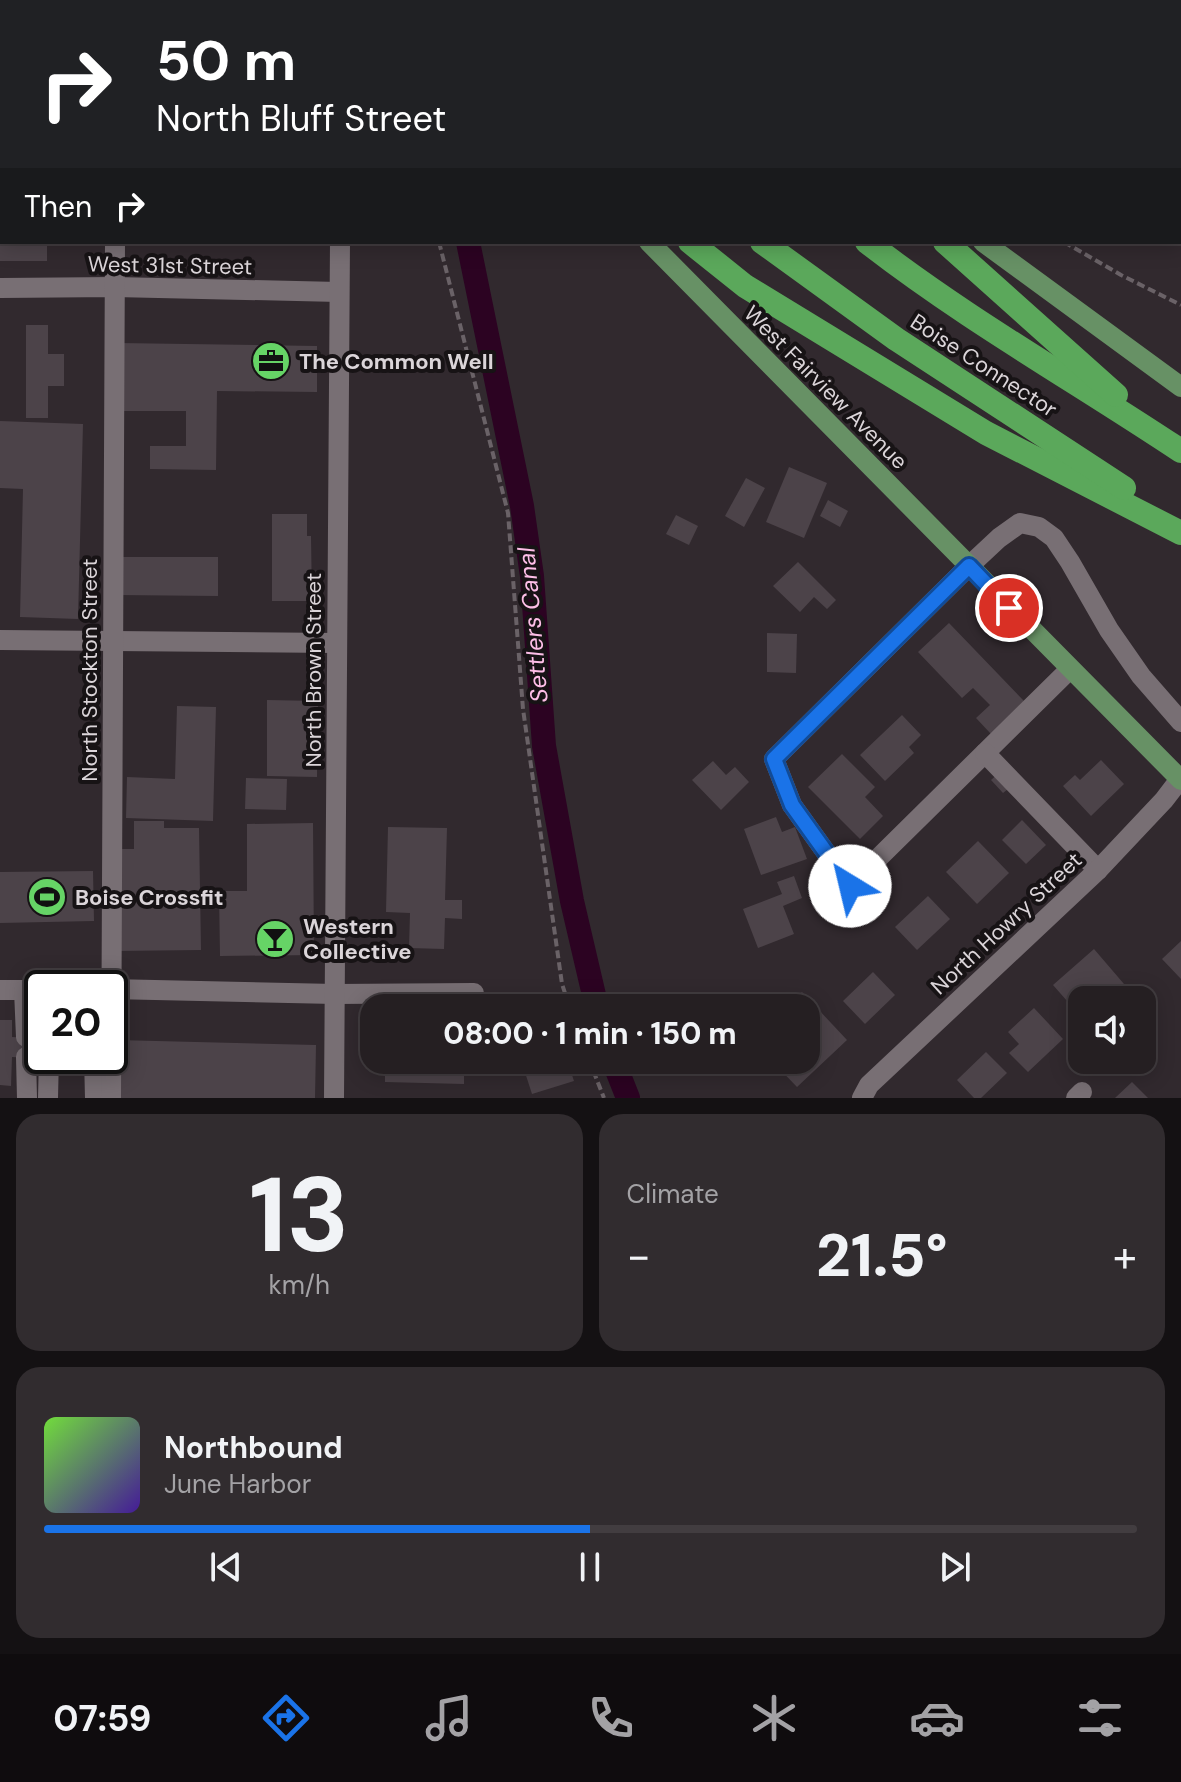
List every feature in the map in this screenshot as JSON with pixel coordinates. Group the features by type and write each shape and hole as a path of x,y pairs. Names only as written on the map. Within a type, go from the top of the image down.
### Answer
{"highway":[{"path":"692,244 745,286 986,433 1181,533"},
{"name":"Boise Connector","path":"765,244 896,339 1181,525"},
{"name":"Boise Connector","path":"870,244 1005,338 1176,447"},
{"path":"947,244 1176,447"}],"main road":[{"name":"West Fairview Avenue","path":"651,244 1181,780"},
{"path":"986,244 1181,387"}],"street":[{"name":"North Stockton Street","path":"111,970 115,244"},
{"name":"North Brown Street","path":"334,1098 340,244"},
{"name":"West 31st Street","path":"0,288 339,292"},
{"path":"1070,669 850,886 792,805 774,759 969,566 1020,523 1039,527 1054,538 1109,630 1141,676 1181,722"},
{"path":"0,640 337,643"},
{"path":"985,753 1098,870"},
{"name":"North Howry Street","path":"862,1098 869,1085 1098,870 1181,780"},
{"path":"128,989 335,994 474,993"},
{"path":"0,990 24,990"},
{"path":"27,1074 27,1098"},
{"path":"48,1098 49,1074"},
{"path":"94,1074 95,1098"},
{"name":"North Stockton Street","path":"111,1074 111,1098"}],"path":[{"path":"440,244 508,513 523,709 565,994"},
{"path":"1067,244 1181,305"},
{"path":"595,1074 604,1098"}],"building":[{"path":"0,244 47,244 47,261 0,261"},
{"path":"268,244 268,246 224,245"},
{"path":"26,325 48,325 48,354 64,354 64,386 48,386 48,418 26,418"},
{"path":"118,343 317,346 317,392 217,391 216,470 150,469 150,446 186,446 186,411 118,411"},
{"path":"0,421 83,424 78,619 20,617 23,489 0,488"},
{"path":"789,467 827,483 804,538 766,522"},
{"path":"746,478 765,488 744,527 725,516"},
{"path":"828,500 848,511 840,527 820,516"},
{"path":"272,514 307,514 307,536 311,536 312,601 272,601"},
{"path":"676,515 698,526 689,545 666,534"},
{"path":"118,557 218,557 218,596 117,595"},
{"path":"798,562 836,600 827,609 814,597 800,612 773,586"},
{"path":"949,623 1024,701 991,734 976,718 990,705 973,688 962,698 918,652"},
{"path":"767,633 797,634 796,673 767,672"},
{"path":"267,700 318,701 317,777 267,776"},
{"path":"177,706 216,707 213,821 126,818 127,777 175,779"},
{"path":"902,715 921,735 909,747 914,753 885,781 860,755"},
{"path":"842,754 875,787 865,797 883,816 860,839 808,787"},
{"path":"1101,760 1124,784 1091,816 1063,786 1075,775 1080,780"},
{"path":"713,761 726,775 735,767 749,782 721,810 692,780"},
{"path":"1000,772 1013,785 1003,793 991,780"},
{"path":"246,778 287,779 286,810 245,809"},
{"path":"776,817 782,832 795,827 807,859 761,875 744,829"},
{"path":"1022,820 1046,845 1026,864 1002,840"},
{"path":"134,821 164,821 164,828 199,828 201,950 114,951 112,849 134,849"},
{"path":"313,823 314,955 220,956 219,891 247,891 247,824"},
{"path":"388,827 447,828 445,900 462,900 462,919 445,918 444,949 409,948 410,913 386,912"},
{"path":"978,841 1009,873 977,904 946,872"},
{"name":"Boise Crossfit","path":"93,871 94,921 0,923 0,872"},
{"path":"794,876 802,898 783,906 794,934 758,948 743,909 782,894 777,882"},
{"path":"928,896 950,919 917,950 895,927"},
{"path":"1181,941 1181,979 1162,959"},
{"path":"1094,949 1124,984 1068,986 1068,1002 1053,985"},
{"path":"873,972 895,995 865,1024 843,1001"},
{"path":"1034,1008 1063,1039 1028,1072 1009,1053 1019,1044 1008,1032"},
{"path":"820,1011 847,1040 820,1065"},
{"path":"0,1020 12,1020 12,1037 24,1038 24,1058 12,1057 11,1086 0,1085"},
{"path":"128,1040 316,1045 315,1098 116,1098 116,1074 128,1074"},
{"path":"986,1052 1007,1073 981,1098 974,1098 957,1080"},
{"path":"385,1074 464,1074 464,1084 385,1082"},
{"path":"526,1074 572,1074 574,1081 532,1094"},
{"path":"784,1074 811,1074 797,1087"},
{"path":"1132,1082 1148,1098 1115,1098"}],"waterway":[{"name":"Settlers Canal","path":"468,244 522,506 532,576 544,746 572,901 594,994"},
{"name":"Settlers Canal","path":"619,1074 628,1098"}],"place":[{"name":"The Common Well","path":"271,361"},
{"name":"Boise Crossfit","path":"47,897"},
{"name":"Western Collective","path":"275,939"}],"route":[{"path":"850,886 792,805 774,759 969,566 1009,608"}]}
